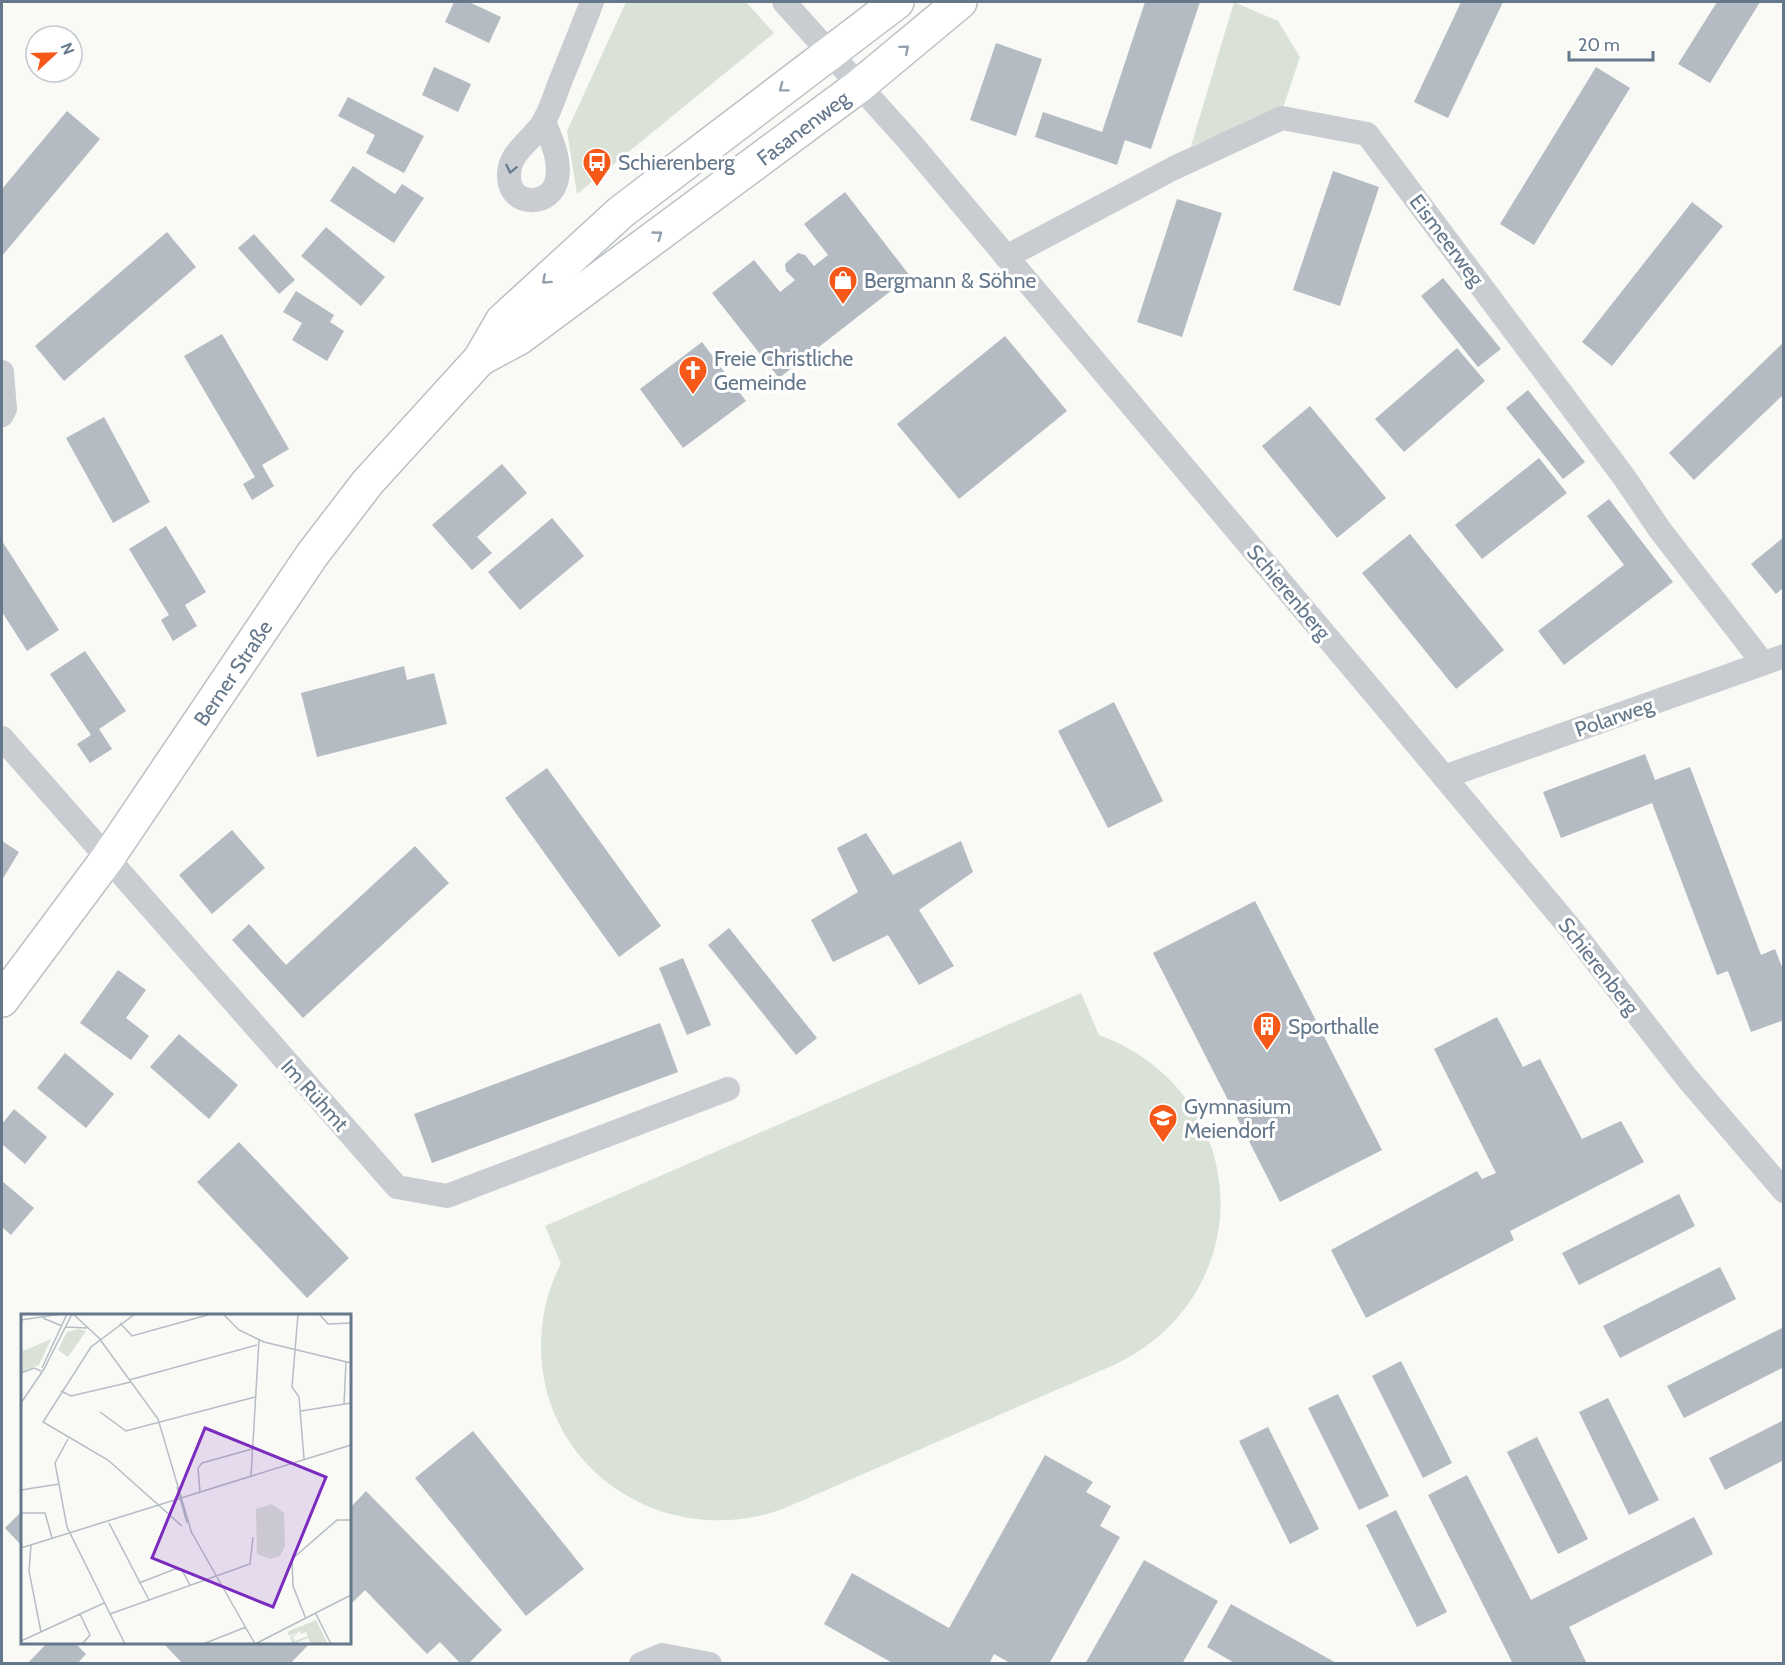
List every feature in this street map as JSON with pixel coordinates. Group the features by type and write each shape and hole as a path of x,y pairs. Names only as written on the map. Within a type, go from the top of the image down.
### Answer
{"main road":[{"name":"Fasanenweg","path":"589,240 638,198 897,2"},
{"name":"Fasanenweg","path":"611,270 859,86 960,2"},
{"name":"Berner Straße","path":"2,1000 107,859 312,555 368,482 480,359 502,321 589,240"},
{"name":"Berner Straße","path":"480,359 519,338 611,270"}],"street":[{"path":"544,122 592,2"},
{"name":"Schierenberg","path":"784,2 1006,257 1444,777 1571,929 1687,1078 1784,1191"},
{"name":"Eismeerweg","path":"1006,257 1174,168 1282,118 1367,134 1624,477 1660,530 1773,660"},
{"path":"2,372 5,409 2,415"},
{"name":"Polarweg","path":"1444,777 1773,660"},
{"name":"Im Rühmt","path":"2,738 397,1187 447,1196 728,1089"},
{"path":"641,1664 662,1655 710,1664"}],"shaded area":[{"path":"626,2 746,2 774,33 577,194 567,131"},
{"path":"1234,2 1278,21 1300,57 1283,108 1191,146"},
{"path":"1081,993 1099,1035 1150,1063 1187,1100 1211,1145 1220,1194 1216,1243 1197,1290 1164,1332 1116,1364 785,1508 742,1519 698,1519 658,1510 620,1492 588,1465 563,1432 547,1392 541,1347 542,1326 549,1294 561,1264 545,1226"}],"building":[{"path":"454,2 469,2 501,17 489,43 445,22"},
{"path":"1145,2 1200,2 1151,149 1125,140 1117,165 1035,137 1043,112 1102,132"},
{"path":"1461,2 1503,2 1448,118 1414,102"},
{"path":"1717,2 1760,2 1710,83 1678,64"},
{"path":"996,43 1042,59 1016,136 970,120"},
{"path":"434,67 471,84 458,112 422,95"},
{"path":"1596,67 1630,88 1534,245 1500,224"},
{"path":"348,97 424,136 404,173 366,153 375,135 338,116"},
{"path":"67,111 100,139 2,256 2,189"},
{"path":"353,166 395,194 402,184 424,198 394,243 330,201"},
{"path":"1333,171 1379,187 1340,306 1293,290"},
{"path":"845,192 910,276 779,378 712,293 754,260 780,292 795,280 786,271 785,264 798,253 805,255 814,266 828,255 804,224"},
{"path":"1177,199 1222,213 1182,337 1137,322"},
{"path":"1692,202 1723,226 1612,366 1582,342"},
{"path":"326,227 385,277 361,306 301,256"},
{"path":"167,232 196,267 64,381 35,346"},
{"path":"254,234 295,280 279,294 238,248"},
{"path":"1443,278 1501,349 1478,367 1421,296"},
{"path":"296,291 334,315 330,322 344,331 327,361 292,340 302,323 283,312"},
{"path":"222,334 289,449 262,465 274,486 252,500 243,484 255,477 184,356"},
{"path":"1005,336 1067,411 959,499 897,424"},
{"name":"Freie Christliche Gemeinde","path":"702,342 746,401 683,448 640,389"},
{"path":"1784,342 1784,394 1694,480 1669,453"},
{"path":"1457,348 1485,381 1404,452 1375,419"},
{"path":"1528,390 1585,462 1563,479 1506,408"},
{"path":"1310,406 1386,498 1337,538 1262,446"},
{"path":"104,417 150,502 113,523 66,438"},
{"path":"1539,458 1567,493 1482,559 1455,525"},
{"path":"502,464 527,493 477,537 492,553 472,570 432,525"},
{"path":"1609,499 1673,582 1564,665 1538,631 1624,565 1587,516"},
{"path":"552,518 584,556 520,610 488,572"},
{"path":"166,526 206,592 185,605 197,626 173,641 161,620 169,615 129,549"},
{"path":"1410,534 1504,650 1456,689 1362,573"},
{"path":"1784,537 1784,587 1776,594 1751,564"},
{"path":"2,541 59,630 27,651 2,612"},
{"path":"85,651 126,711 99,729 112,749 90,763 77,744 91,735 50,674"},
{"path":"404,666 407,680 434,673 447,724 317,757 301,693"},
{"path":"1114,702 1163,801 1108,828 1058,731"},
{"path":"1645,754 1655,780 1690,767 1761,955 1775,949 1784,972 1784,1020 1751,1032 1728,971 1717,975 1652,803 1561,838 1543,792"},
{"path":"547,768 661,926 619,957 505,798"},
{"path":"232,830 265,868 212,914 179,875"},
{"path":"866,833 893,875 961,841 973,872 919,910 954,966 919,985 888,935 833,962 811,920 858,892 837,848"},
{"path":"2,841 19,852 2,880"},
{"path":"415,846 449,883 303,1018 232,940 249,924 286,965"},
{"name":"Sporthalle","path":"1255,901 1382,1150 1280,1202 1153,953"},
{"path":"729,928 817,1038 796,1055 708,945"},
{"path":"683,958 711,1025 687,1035 659,968"},
{"path":"118,970 146,990 126,1018 149,1036 131,1060 80,1023"},
{"path":"1497,1017 1523,1067 1540,1059 1582,1139 1621,1121 1644,1162 1510,1231 1514,1240 1366,1318 1331,1250 1477,1171 1482,1179 1496,1173 1434,1049"},
{"path":"660,1023 678,1072 432,1163 414,1114"},
{"path":"179,1034 238,1085 209,1119 150,1067"},
{"path":"65,1053 114,1094 86,1128 37,1088"},
{"path":"14,1109 47,1137 25,1164 2,1144 2,1124"},
{"path":"239,1142 349,1258 307,1298 197,1182"},
{"path":"2,1181 34,1208 11,1235 2,1227"},
{"path":"1679,1194 1695,1226 1579,1285 1562,1253"},
{"path":"1720,1267 1736,1299 1620,1358 1603,1326"},
{"path":"1784,1327 1784,1367 1684,1418 1667,1386"},
{"path":"1401,1361 1452,1463 1423,1478 1372,1376"},
{"path":"1338,1394 1389,1496 1359,1510 1308,1408"},
{"path":"1608,1398 1659,1500 1629,1515 1579,1412"},
{"path":"1784,1420 1784,1460 1725,1490 1709,1458"},
{"path":"1268,1427 1319,1529 1290,1544 1239,1441"},
{"path":"473,1431 584,1569 526,1616 415,1478"},
{"path":"1537,1437 1588,1539 1558,1554 1507,1452"},
{"path":"1045,1455 1093,1482 1086,1492 1111,1506 1100,1526 1120,1537 1049,1664 1012,1664 994,1654 989,1664 894,1664 824,1624 852,1573 949,1628"},
{"path":"1467,1475 1531,1600 1694,1517 1713,1554 1569,1627 1587,1664 1513,1664 1428,1495"},
{"path":"366,1491 502,1630 468,1664 461,1664 440,1642 427,1654 365,1590 351,1604 351,1507"},
{"path":"1396,1510 1447,1612 1417,1627 1366,1525"},
{"path":"21,1512 21,1545 5,1528"},
{"path":"1144,1560 1218,1601 1182,1664 1085,1664"},
{"path":"1231,1604 1338,1664 1236,1664 1207,1647"},
{"path":"46,1644 76,1644 86,1654 77,1664 27,1664"},
{"path":"164,1644 309,1644 290,1664 183,1664"}],"place":[{"name":"Schierenberg","path":"597,188"},
{"name":"Bergmann & Söhne","path":"843,306"},
{"name":"Freie Christliche Gemeinde","path":"693,396"},
{"name":"Sporthalle","path":"1267,1052"},
{"name":"Gymnasium Meiendorf","path":"1163,1144"}]}
